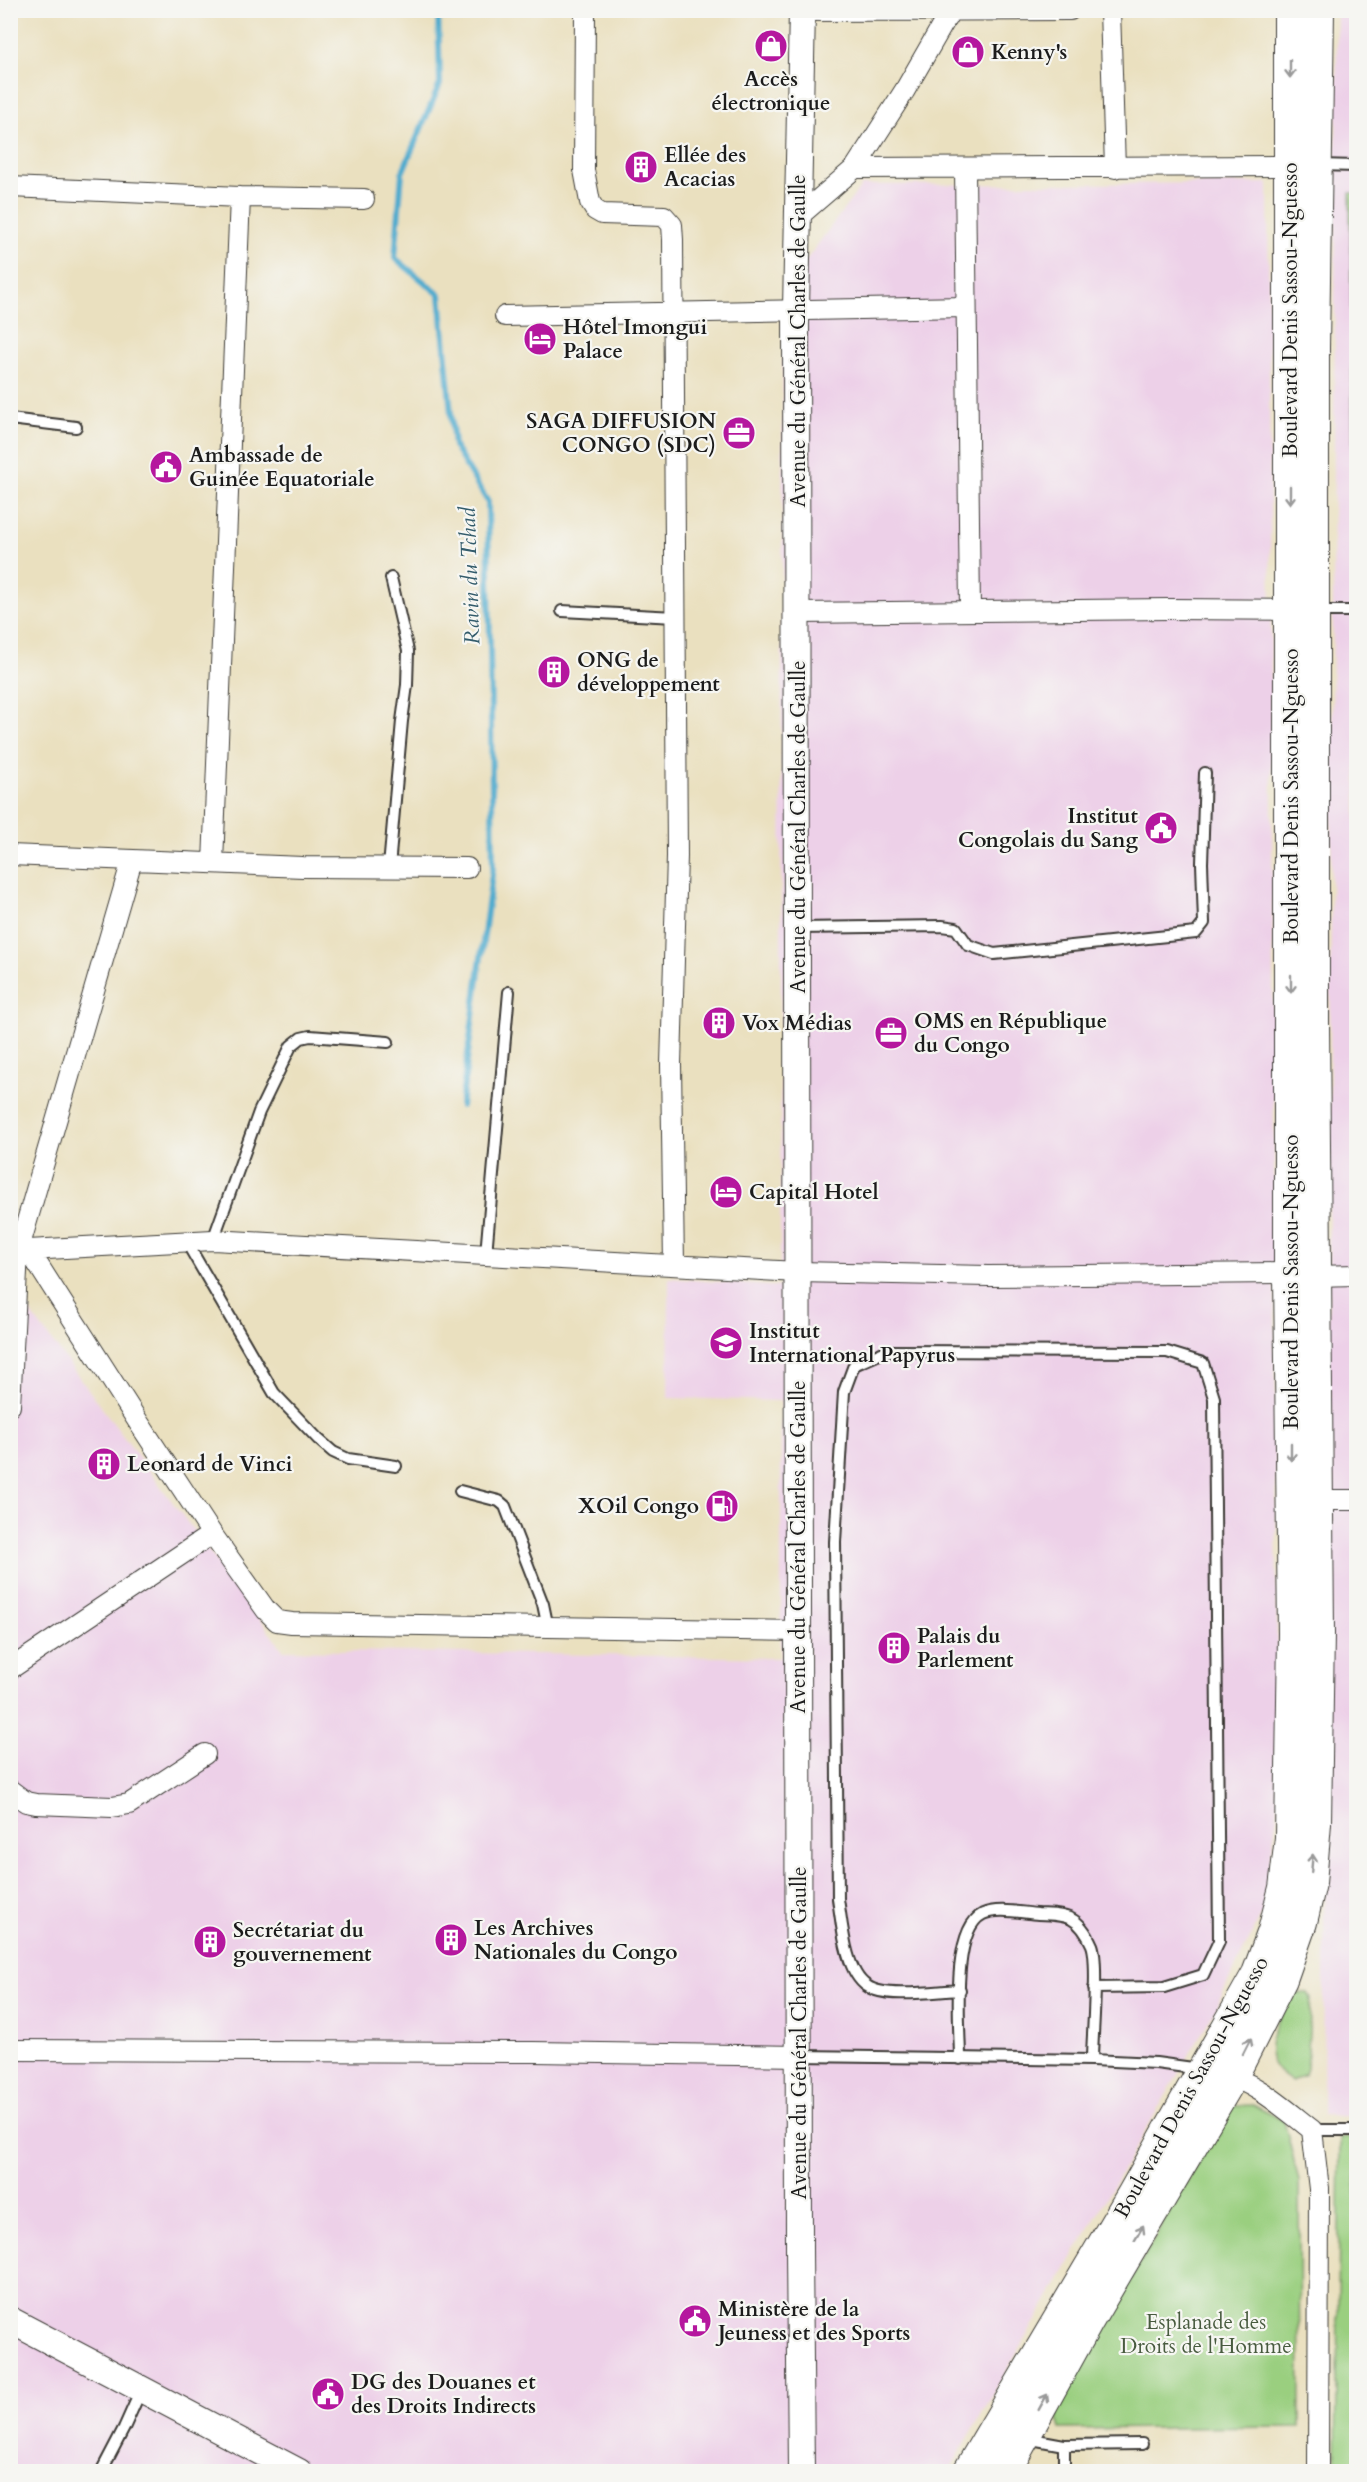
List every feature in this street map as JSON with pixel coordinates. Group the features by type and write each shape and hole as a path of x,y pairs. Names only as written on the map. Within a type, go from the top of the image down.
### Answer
{"main road":[{"name":"Boulevard Denis Sassou-Nguesso","path":"1004,2472 1088,2320 1218,2073 1274,1931 1285,1888 1291,1838 1293,1633 1303,1274 1303,165 1290,10"},
{"name":"Boulevard Denis Sassou-Nguesso","path":"1303,165 1318,10"},
{"name":"Boulevard Denis Sassou-Nguesso","path":"969,2472 1218,2073 1281,1979 1301,1922 1310,1883 1315,1823 1318,1633 1316,1500 1303,1274"}],"street":[{"path":"585,10 584,170 590,202 595,210 602,214 664,216 672,225 677,855 671,1065 674,1264"},
{"path":"802,11 1070,10"},
{"path":"1110,10 1115,168"},
{"name":"Avenue du Général Charles de Gaulle","path":"801,2472 796,309 802,11"},
{"path":"798,217 855,168 905,90 951,11"},
{"path":"855,168 1303,165"},
{"path":"965,168 970,611"},
{"path":"10,187 240,198 364,199"},
{"path":"213,863 240,198"},
{"path":"505,316 966,307"},
{"path":"798,613 1302,610"},
{"path":"10,855 303,867 467,868"},
{"path":"10,1406 19,1252 132,860"},
{"path":"19,1252 213,1240 798,1272 988,1276 1356,1275"},
{"path":"19,1252 212,1534 266,1610 277,1621 548,1628 798,1630"},
{"path":"1316,1500 1356,1500"},
{"path":"10,1669 212,1534"},
{"path":"10,1790 26,1802 36,1804 112,1807 129,1804 205,1754"},
{"path":"10,2050 533,2052 799,2056"},
{"path":"1218,2073 1276,2101 1312,2130 1319,2189 1318,2472"},
{"path":"10,2320 299,2472"}],"lane":[{"path":"1303,165 1356,166"},
{"path":"10,419 76,427"},
{"path":"389,867 407,685 408,651 391,578"},
{"path":"1302,610 1356,611"},
{"path":"562,612 675,617"},
{"path":"798,928 942,926 956,928 968,945 994,954 1196,933 1204,923 1202,862 1205,773"},
{"path":"486,1254 509,992"},
{"path":"213,1240 259,1112 291,1046 302,1038 310,1036 388,1042"},
{"path":"187,1243 274,1394 333,1452 348,1459 396,1466"},
{"path":"960,1990 888,1993 867,1987 855,1975 845,1945 838,1899 836,1542 844,1392 854,1365 886,1350 1167,1352 1203,1363 1214,1398 1219,1941 1203,1976 1164,1987 1094,1988"},
{"path":"460,1491 499,1501 505,1506 543,1604 548,1628"},
{"path":"960,2059 962,1949 969,1929 983,1914 1000,1912 1065,1915 1080,1923 1093,1948 1092,2060"},
{"path":"799,2056 1092,2060 1156,2063 1218,2073"},
{"path":"1312,2130 1356,2130"},
{"path":"101,2472 141,2390"},
{"path":"1024,2438 1064,2445 1142,2444"},
{"path":"1064,2445 1064,2472"}],"shaded area":[{"path":"1356,10 1356,2117 1323,2115 1337,11"},
{"path":"1268,183 1278,1808 1263,1912 1211,2017 949,2471 11,2471 10,1285 283,1650 781,1658 781,1401 668,1398 669,1278 780,1287 783,291 862,185"}],"green space":[{"path":"1350,193 1356,193 1356,450 1353,450"},
{"path":"1293,1992 1308,1993 1311,1998 1307,2068 1305,2074 1292,2081 1279,2072 1272,2062 1270,2051 1275,2028"},
{"name":"Esplanade des Droits de l'Homme","path":"1253,2105 1284,2121 1299,2181 1300,2427 1060,2429 1055,2412 1230,2106"},
{"path":"1340,2138 1356,2138 1356,2471 1336,2471"}],"waterway":[{"name":"Ravin du Tchad","path":"438,10 440,84 402,173 395,258 440,295 454,446 488,502 493,867 461,1106"}],"place":[{"name":"Accès électronique","path":"771,46"},
{"name":"Kenny's","path":"968,52"},
{"name":"Ellée des Acacias","path":"641,167"},
{"name":"Hôtel Imongui Palace","path":"540,339"},
{"name":"SAGA DIFFUSION CONGO (SDC)","path":"739,433"},
{"name":"Ambassade de Guinée Equatoriale","path":"166,467"},
{"name":"ONG de développement","path":"554,672"},
{"name":"Institut Congolais du Sang","path":"1161,828"},
{"name":"Vox Médias","path":"719,1023"},
{"name":"OMS en République du Congo","path":"891,1033"},
{"name":"Capital Hotel","path":"726,1192"},
{"name":"Institut International Papyrus","path":"726,1343"},
{"name":"Leonard de Vinci","path":"104,1464"},
{"name":"XOil Congo","path":"722,1506"},
{"name":"Palais du Parlement","path":"894,1648"},
{"name":"Les Archives Nationales du Congo","path":"451,1940"},
{"name":"Secrétariat du gouvernement","path":"210,1942"},
{"name":"Ministère de la Jeuness et des Sports","path":"695,2321"},
{"name":"DG des Douanes et des Droits Indirects","path":"328,2394"}]}
